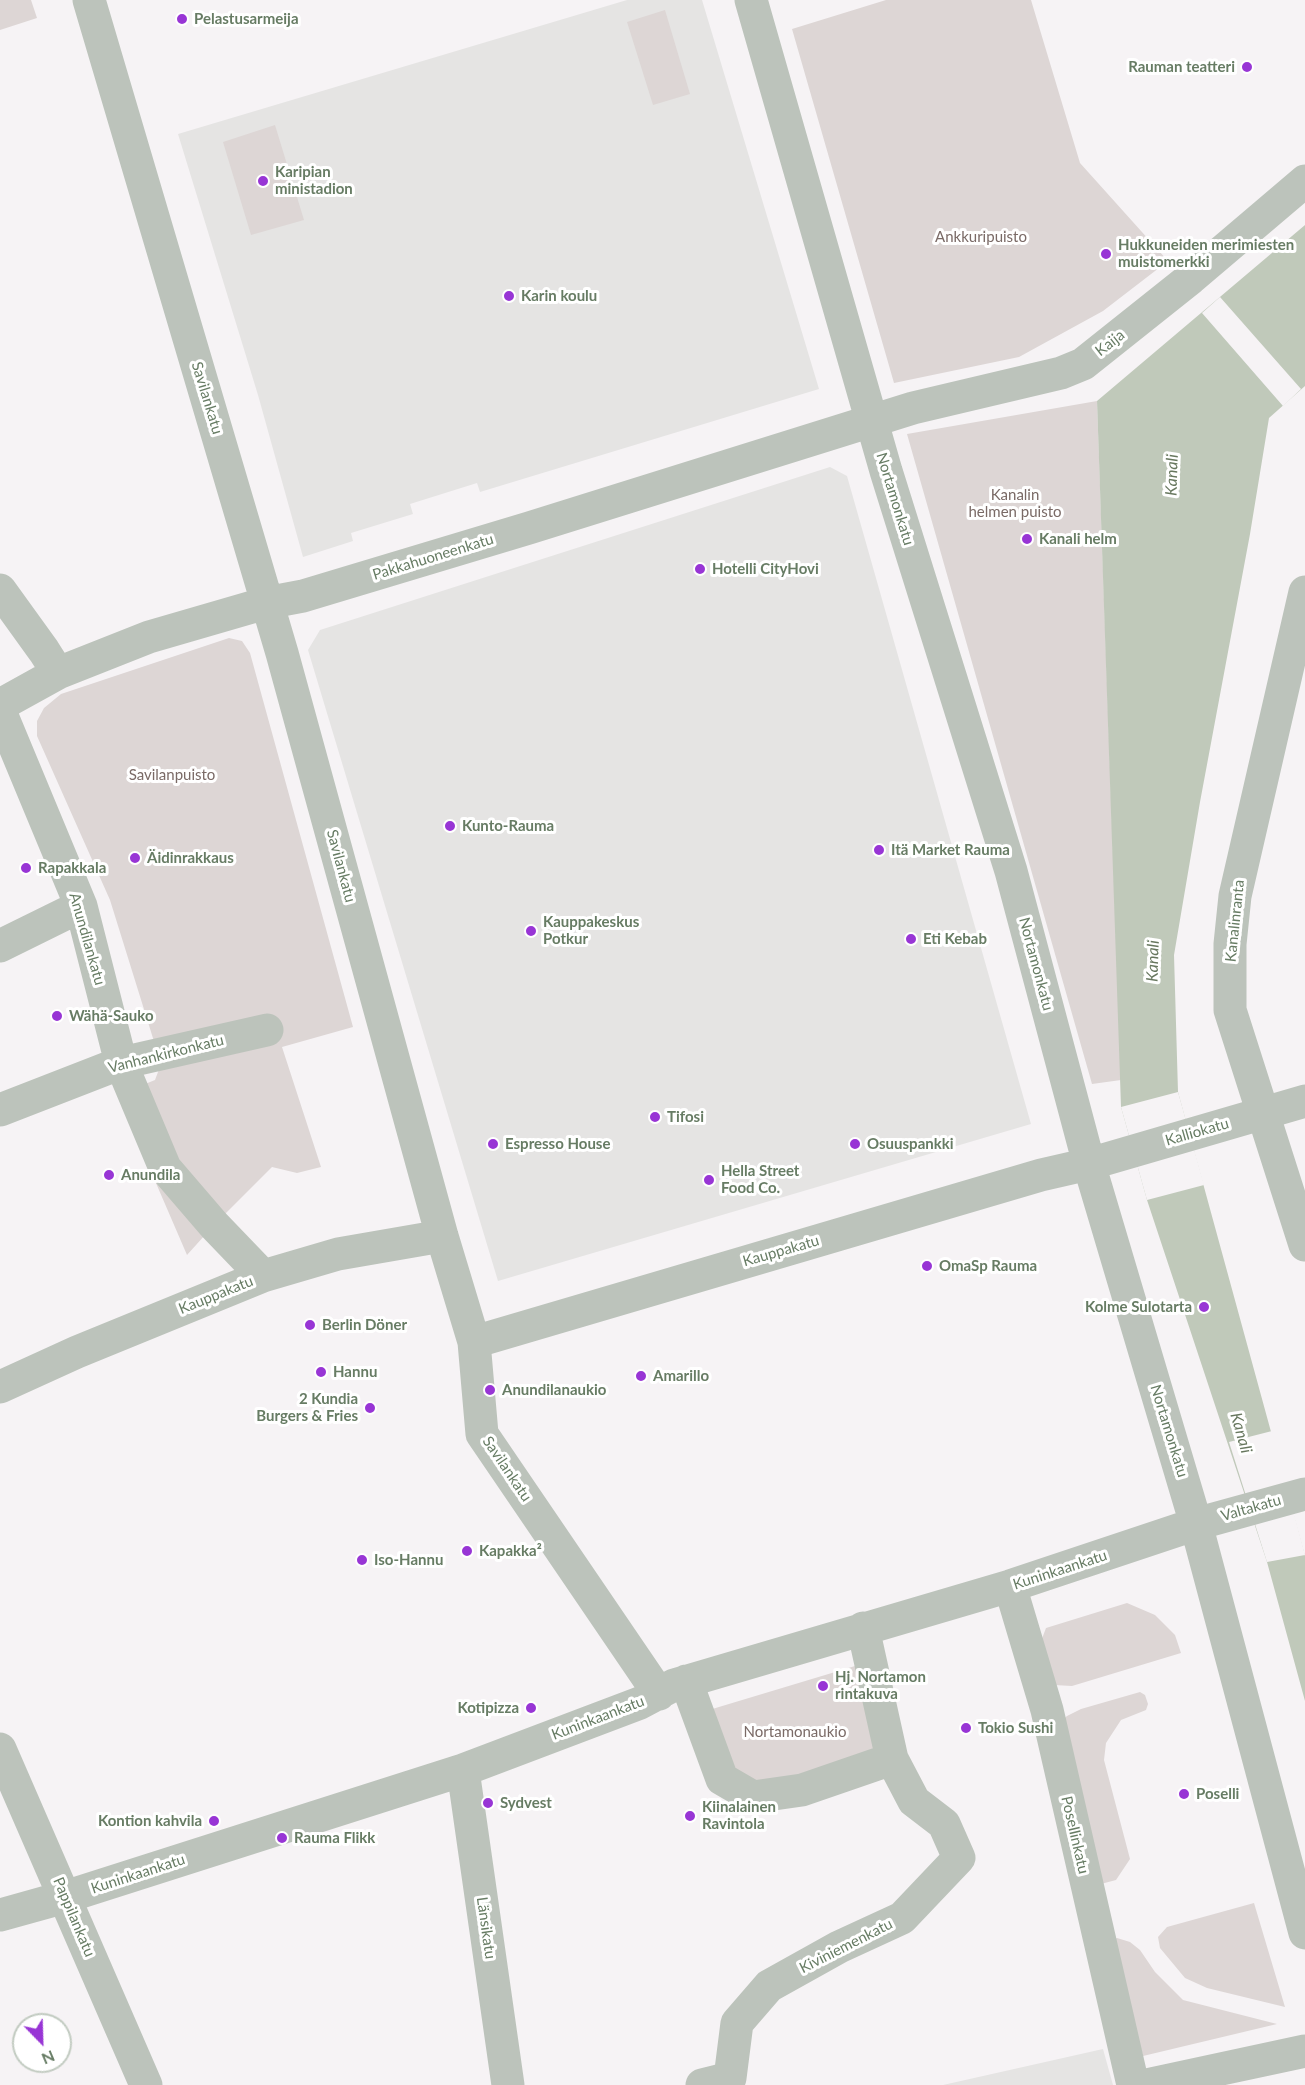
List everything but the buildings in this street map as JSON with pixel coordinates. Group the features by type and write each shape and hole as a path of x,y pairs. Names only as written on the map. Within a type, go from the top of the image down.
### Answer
{"street":[{"name":"Savilankatu","path":"89,0 288,676 442,1236 474,1342 482,1434 672,1687 722,1779 753,1797 802,1790 892,1760"},
{"name":"Nortamonkatu","path":"751,0 872,422 1011,871 1089,1164 1196,1524 1305,1933"},
{"name":"Kaija","path":"872,422 913,408 1061,373 1083,364 1191,278 1305,181"},
{"name":"Pakkahuoneenkatu","path":"0,705 58,673 149,637 266,603 303,596 872,422"},
{"path":"0,590 58,673"},
{"name":"Kanalinranta","path":"1305,592 1235,896 1230,944 1230,1010 1305,1245"},
{"name":"Anundilankatu","path":"0,711 81,906 121,1063 165,1168 214,1225 263,1276"},
{"path":"0,946 81,906"},
{"name":"Vanhankirkonkatu","path":"0,1110 121,1063 267,1030"},
{"name":"Kalliokatu","path":"1089,1164 1305,1101"},
{"name":"Kauppakatu","path":"474,1342 1030,1178 1089,1164"},
{"name":"Kauppakatu","path":"0,1386 76,1352 263,1276 338,1254 442,1236"},
{"name":"Valtakatu","path":"1196,1524 1297,1496"},
{"name":"Kuninkaankatu","path":"0,1915 65,1897 463,1770 672,1687 863,1628 1010,1586 1196,1524"},
{"name":"Posellinkatu","path":"1010,1586 1047,1710 1133,2085"},
{"name":"Kiviniemenkatu","path":"702,2085 730,2078 737,2023 769,1986 839,1947 902,1918 959,1858 944,1824 914,1801 892,1760 863,1628"},
{"name":"Pappilankatu","path":"0,1749 146,2085"},
{"name":"Länsikatu","path":"463,1770 508,2085"},
{"path":"1147,2085 1305,2051"}],"shaded area":[{"name":"Karin koulu","path":"627,0 702,0 819,389 480,492 477,483 410,504 413,514 351,533 353,541 303,557 258,395 178,134"},
{"path":"830,467 847,476 1031,1124 498,1281 308,650 320,630"},
{"path":"1103,2049 1113,2085 943,2085"}],"green space":[{"path":"0,0 31,0 37,18 0,30"},
{"name":"Ankkuripuisto","path":"886,0 1031,0 1080,163 1168,261 1103,311 1019,357 894,383 792,29"},
{"path":"665,10 690,94 653,105 627,22"},
{"name":"Karipian ministadion","path":"275,125 304,220 251,235 223,142"},
{"name":"Kanalin helmen puisto","path":"1097,401 1121,1080 1092,1084 907,434"},
{"name":"Savilanpuisto","path":"229,638 242,641 250,653 353,1027 282,1047 321,1167 297,1173 272,1167 187,1255 118,1095 155,1080 161,1064 110,900 37,736 37,721 44,708 61,694"},
{"path":"1127,1603 1155,1615 1175,1635 1181,1653 1072,1686 1054,1685 1040,1644 1046,1628"},
{"name":"Nortamonaukio","path":"855,1666 881,1755 763,1784 738,1778 709,1710"},
{"path":"1140,1692 1145,1695 1148,1704 1146,1710 1121,1720 1106,1743 1104,1760 1130,1859 1116,1880 1097,1885 1060,1722 1081,1709"},
{"path":"1254,1903 1285,2007 1207,1988 1185,1978 1160,1948 1158,1937 1167,1927"},
{"path":"1117,1938 1130,1942 1140,1950 1155,1972 1183,2000 1277,2024 1143,2056 1111,1940"}],"water":[{"name":"Kanali","path":"1305,225 1305,386 1269,418 1174,955 1178,1092 1305,1556 1305,1701 1267,1562 1147,1200 1121,1107 1097,401"}],"pier":[{"path":"1220,297 1301,389 1283,406 1202,313"},
{"path":"1178,1092 1204,1185 1147,1200 1121,1107"},
{"path":"1272,1431 1305,1555 1267,1562 1229,1442"}],"place":[{"name":"Pelastusarmeija","path":"182,19"},
{"name":"Rauman teatteri","path":"1247,67"},
{"name":"Karipian ministadion","path":"263,181"},
{"name":"Hukkuneiden merimiesten muistomerkki","path":"1106,254"},
{"name":"Karin koulu","path":"509,296"},
{"name":"Kanali helm","path":"1027,539"},
{"name":"Hotelli CityHovi","path":"700,569"},
{"name":"Kunto-Rauma","path":"450,826"},
{"name":"Itä Market Rauma","path":"879,850"},
{"name":"Äidinrakkaus","path":"135,858"},
{"name":"Rapakkala","path":"26,868"},
{"name":"Kauppakeskus Potkur","path":"531,931"},
{"name":"Eti Kebab","path":"911,939"},
{"name":"Wähä-Sauko","path":"57,1016"},
{"name":"Tifosi","path":"655,1117"},
{"name":"Espresso House","path":"493,1144"},
{"name":"Osuuspankki","path":"855,1144"},
{"name":"Anundila","path":"109,1175"},
{"name":"Hella Street Food Co.","path":"709,1180"},
{"name":"OmaSp Rauma","path":"927,1266"},
{"name":"Kolme Sulotarta","path":"1204,1307"},
{"name":"Berlin Döner","path":"310,1325"},
{"name":"Hannu","path":"321,1372"},
{"name":"Amarillo","path":"641,1376"},
{"name":"Anundilanaukio","path":"490,1390"},
{"name":"2 Kundia Burgers & Fries","path":"370,1408"},
{"name":"Kapakka²","path":"467,1551"},
{"name":"Iso-Hannu","path":"362,1560"},
{"name":"Hj. Nortamon rintakuva","path":"823,1686"},
{"name":"Kotipizza","path":"531,1708"},
{"name":"Tokio Sushi","path":"966,1728"},
{"name":"Poselli","path":"1184,1794"},
{"name":"Sydvest","path":"488,1803"},
{"name":"Kiinalainen Ravintola","path":"690,1816"},
{"name":"Kontion kahvila","path":"214,1821"},
{"name":"Rauma Flikk","path":"282,1838"}]}
